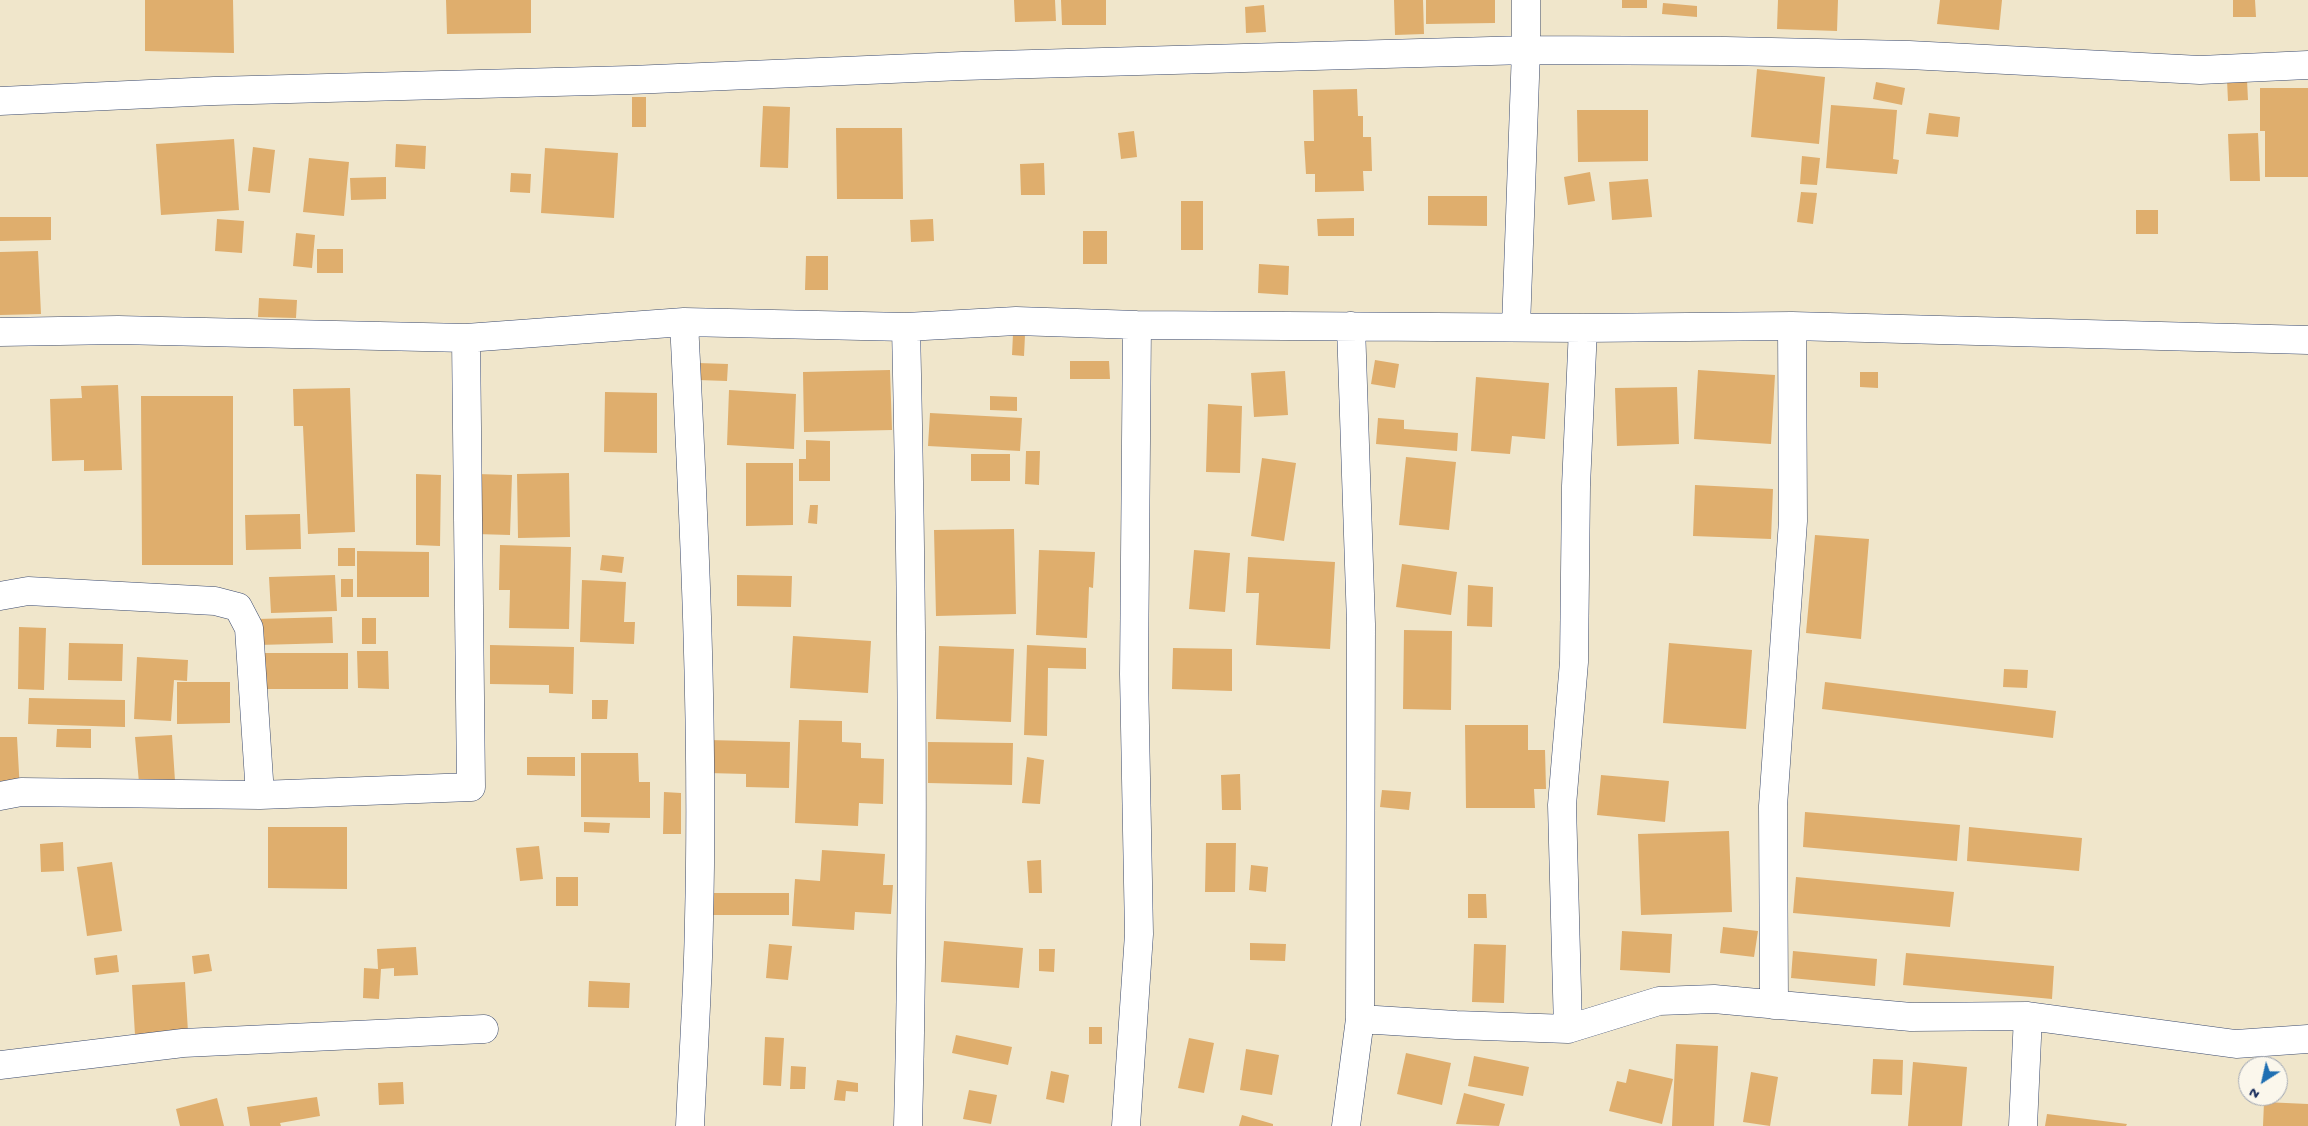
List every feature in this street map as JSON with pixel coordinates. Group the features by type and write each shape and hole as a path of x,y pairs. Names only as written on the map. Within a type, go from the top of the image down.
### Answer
{"street":[{"path":"1516,327 1526,50 1526,0"},
{"path":"0,101 214,91 631,80 962,66 1526,50 1726,51 1909,55 2200,70 2308,65"},
{"path":"0,332 118,330 466,338 684,322 906,327 1016,321 1137,325 1583,328 1792,326 2308,340"},
{"path":"684,322 695,530 699,720 699,920 690,1126"},
{"path":"1126,1126 1139,934 1134,674 1137,325"},
{"path":"1346,1126 1360,1020 1361,624 1351,326"},
{"path":"1774,1005 1773,806 1793,521 1792,326"},
{"path":"906,327 912,588 912,960 908,1126"},
{"path":"1568,1029 1562,805 1574,662 1576,486 1583,328"},
{"path":"0,796 21,792 260,795 470,787 466,338"},
{"path":"0,596 28,591 216,601 238,607 249,628 260,795"},
{"path":"1360,1020 1568,1029 1660,1000 1714,999 1911,1017 2028,1016 2236,1044 2308,1039"},
{"path":"2022,1126 2028,1016"},
{"path":"0,1066 183,1043 484,1029"}],"building":[{"path":"145,0 233,0 234,53 145,51"},
{"path":"446,0 531,0 531,33 447,34"},
{"path":"1014,0 1055,0 1056,21 1015,22"},
{"path":"1061,0 1106,0 1106,25 1062,25"},
{"path":"1394,0 1423,0 1424,34 1395,35"},
{"path":"1426,0 1495,0 1495,23 1426,24"},
{"path":"1622,0 1647,0 1647,8 1622,8"},
{"path":"1778,0 1838,0 1837,31 1777,29"},
{"path":"1940,0 2002,0 1999,30 1937,24"},
{"path":"2233,0 2255,0 2256,17 2233,17"},
{"path":"1663,3 1697,6 1697,17 1662,14"},
{"path":"1264,5 1266,32 1246,33 1245,7"},
{"path":"1757,69 1825,77 1819,144 1751,137"},
{"path":"2227,80 2247,80 2248,100 2228,101"},
{"path":"1876,82 1905,88 1902,105 1873,99"},
{"path":"2260,88 2308,88 2308,177 2265,177 2265,131 2260,131"},
{"path":"1357,89 1358,116 1363,116 1363,137 1371,137 1372,171 1363,171 1364,191 1315,192 1315,174 1306,174 1304,141 1314,141 1313,90"},
{"path":"632,97 646,97 646,127 632,127"},
{"path":"1831,105 1897,110 1893,159 1899,160 1897,174 1826,168"},
{"path":"763,106 790,107 788,168 760,167"},
{"path":"1577,110 1648,110 1648,161 1578,162"},
{"path":"1929,113 1960,117 1958,137 1926,134"},
{"path":"836,128 902,128 903,199 837,199"},
{"path":"1134,131 1137,157 1121,159 1118,133"},
{"path":"2258,133 2260,181 2230,181 2228,134"},
{"path":"234,139 239,210 161,215 156,144"},
{"path":"396,144 426,146 425,169 395,167"},
{"path":"253,147 275,150 270,193 248,191"},
{"path":"545,148 618,153 614,218 541,213"},
{"path":"1802,156 1820,158 1817,185 1800,184"},
{"path":"309,158 349,162 344,216 303,212"},
{"path":"1044,163 1045,195 1021,195 1020,164"},
{"path":"1590,172 1595,201 1568,205 1564,177"},
{"path":"511,173 531,174 530,193 510,192"},
{"path":"386,177 386,199 351,200 350,178"},
{"path":"1648,179 1652,217 1612,220 1609,182"},
{"path":"1801,192 1817,193 1813,224 1797,222"},
{"path":"1428,196 1487,196 1487,226 1428,225"},
{"path":"1181,201 1203,201 1203,250 1181,250"},
{"path":"2136,210 2158,210 2158,234 2136,234"},
{"path":"0,217 51,217 51,240 0,241"},
{"path":"1354,218 1354,236 1318,236 1317,219"},
{"path":"217,219 244,221 242,253 215,251"},
{"path":"933,219 934,241 911,242 910,220"},
{"path":"1083,231 1107,231 1107,264 1083,264"},
{"path":"296,233 315,235 312,268 293,266"},
{"path":"317,249 343,249 343,273 317,273"},
{"path":"38,251 41,314 0,315 0,252"},
{"path":"806,256 828,256 828,290 805,290"},
{"path":"1259,264 1289,266 1288,295 1258,293"},
{"path":"259,298 297,300 296,318 258,317"},
{"path":"1013,334 1025,335 1024,356 1012,355"},
{"path":"1375,360 1399,364 1395,388 1371,384"},
{"path":"1070,361 1109,361 1110,379 1070,379"},
{"path":"698,363 728,364 727,381 698,380"},
{"path":"890,370 892,430 804,432 803,372"},
{"path":"1698,370 1775,375 1771,444 1694,439"},
{"path":"1285,371 1288,415 1254,417 1251,373"},
{"path":"1860,372 1878,372 1878,388 1860,387"},
{"path":"1476,377 1549,383 1545,439 1512,436 1510,454 1471,451"},
{"path":"118,385 122,470 84,471 84,460 52,461 50,399 82,398 81,386"},
{"path":"1677,387 1679,444 1617,446 1615,388"},
{"path":"350,388 355,532 308,534 303,426 294,426 293,389"},
{"path":"729,390 796,394 794,449 727,445"},
{"path":"605,392 657,393 657,453 604,452"},
{"path":"141,396 233,396 233,565 142,565"},
{"path":"990,396 1017,397 1017,411 990,410"},
{"path":"1208,404 1242,406 1240,473 1206,472"},
{"path":"930,413 1022,418 1020,451 928,446"},
{"path":"1378,418 1404,420 1404,429 1458,433 1457,451 1376,444"},
{"path":"806,440 830,441 830,481 799,481 799,459 806,459"},
{"path":"1026,451 1040,451 1039,485 1025,484"},
{"path":"971,454 1010,454 1010,481 971,481"},
{"path":"1406,457 1456,462 1449,530 1399,525"},
{"path":"1262,458 1296,463 1284,541 1251,536"},
{"path":"746,463 793,463 793,525 746,526"},
{"path":"569,473 570,537 518,538 517,474"},
{"path":"416,474 441,475 440,546 416,545"},
{"path":"477,474 512,475 510,535 476,534"},
{"path":"1695,485 1773,489 1771,539 1693,536"},
{"path":"810,505 818,505 817,524 808,523"},
{"path":"300,514 301,549 246,550 245,515"},
{"path":"1014,529 1016,614 936,616 934,530"},
{"path":"1815,535 1869,539 1861,639 1806,633"},
{"path":"500,545 571,547 569,629 509,628 510,590 499,590"},
{"path":"338,548 355,548 355,566 338,566"},
{"path":"1039,550 1095,552 1093,588 1089,587 1087,638 1036,635"},
{"path":"1194,550 1230,553 1225,612 1189,609"},
{"path":"357,551 429,552 429,597 357,597"},
{"path":"602,555 624,557 622,573 600,570"},
{"path":"1248,557 1335,562 1330,649 1256,645 1259,593 1246,593"},
{"path":"1402,564 1457,572 1451,615 1396,607"},
{"path":"335,575 337,611 271,613 269,577"},
{"path":"737,575 792,576 791,607 737,606"},
{"path":"341,579 353,579 353,597 341,597"},
{"path":"582,580 626,582 624,622 635,622 634,644 580,642"},
{"path":"1468,585 1493,587 1492,627 1467,626"},
{"path":"332,617 333,643 258,645 257,619"},
{"path":"362,618 376,618 376,644 362,644"},
{"path":"19,627 46,628 44,690 18,689"},
{"path":"1404,630 1452,631 1451,710 1403,709"},
{"path":"793,636 871,641 868,693 790,688"},
{"path":"69,643 123,644 122,681 68,680"},
{"path":"1669,643 1752,650 1746,729 1663,723"},
{"path":"490,645 574,647 573,694 549,693 549,685 490,684"},
{"path":"1027,645 1086,648 1086,669 1048,668 1047,736 1024,735"},
{"path":"939,646 1014,649 1011,722 936,719"},
{"path":"1173,648 1232,649 1232,691 1172,689"},
{"path":"357,651 388,651 389,689 358,688"},
{"path":"261,653 348,653 348,689 261,689"},
{"path":"137,657 188,660 187,681 174,680 171,721 134,719"},
{"path":"2004,669 2028,670 2027,688 2003,687"},
{"path":"177,682 230,682 230,723 177,724"},
{"path":"1825,682 2056,711 2053,738 1822,709"},
{"path":"29,698 125,700 125,727 28,724"},
{"path":"592,700 608,700 607,719 592,719"},
{"path":"799,720 842,721 842,742 861,743 861,758 884,759 883,804 859,803 858,826 795,823"},
{"path":"1465,725 1528,725 1528,750 1545,750 1546,789 1534,789 1535,808 1466,808"},
{"path":"57,729 91,729 91,748 56,747"},
{"path":"172,735 175,781 139,783 135,737"},
{"path":"0,737 17,737 20,791 0,792"},
{"path":"708,740 790,742 789,788 746,787 746,774 708,773"},
{"path":"928,742 1013,743 1012,785 928,783"},
{"path":"581,753 638,753 639,782 650,782 650,818 581,817"},
{"path":"527,757 575,757 575,776 527,775"},
{"path":"1027,757 1044,760 1040,804 1022,803"},
{"path":"1240,774 1241,810 1222,810 1221,775"},
{"path":"1601,775 1669,781 1665,822 1597,815"},
{"path":"1382,790 1411,792 1409,810 1380,807"},
{"path":"664,792 681,793 681,834 663,834"},
{"path":"1805,812 1960,825 1957,861 1803,847"},
{"path":"584,822 610,823 609,833 584,832"},
{"path":"268,827 347,827 347,889 268,888"},
{"path":"1969,827 2082,838 2079,871 1967,861"},
{"path":"1729,831 1732,912 1641,915 1638,834"},
{"path":"63,842 64,871 41,872 40,844"},
{"path":"1206,843 1236,843 1235,892 1205,892"},
{"path":"539,846 543,879 520,881 516,848"},
{"path":"822,850 885,854 883,885 893,885 891,914 855,912 854,930 792,926 795,879 820,881"},
{"path":"1041,860 1042,893 1029,893 1027,861"},
{"path":"112,862 122,931 87,936 77,867"},
{"path":"1251,865 1268,867 1266,892 1249,890"},
{"path":"556,877 578,877 578,906 556,906"},
{"path":"1796,877 1954,892 1950,927 1793,913"},
{"path":"708,893 789,893 789,915 708,915"},
{"path":"1468,894 1486,894 1487,918 1468,918"},
{"path":"1723,927 1758,931 1754,957 1720,953"},
{"path":"1622,931 1672,934 1670,973 1620,970"},
{"path":"944,941 1023,948 1019,988 941,982"},
{"path":"1250,943 1286,944 1285,961 1250,960"},
{"path":"769,944 792,946 788,980 766,978"},
{"path":"1474,944 1506,945 1504,1003 1472,1002"},
{"path":"416,947 418,975 394,976 394,968 381,969 379,999 363,998 364,968 378,969 377,949"},
{"path":"1039,949 1055,949 1054,972 1039,971"},
{"path":"1793,951 1877,959 1875,986 1791,978"},
{"path":"1906,953 2054,966 2052,999 1903,985"},
{"path":"209,954 212,971 194,974 192,956"},
{"path":"117,955 119,972 96,975 94,958"},
{"path":"589,981 630,983 629,1008 588,1007"},
{"path":"185,982 188,1032 135,1035 132,985"},
{"path":"1089,1027 1102,1027 1102,1044 1089,1044"},
{"path":"956,1035 1012,1047 1008,1065 952,1053"},
{"path":"765,1037 784,1038 781,1086 763,1085"},
{"path":"1189,1038 1214,1043 1204,1093 1178,1088"},
{"path":"1676,1044 1718,1046 1714,1126 1672,1126"},
{"path":"1246,1049 1279,1055 1272,1095 1240,1090"},
{"path":"1406,1053 1451,1063 1442,1105 1397,1094"},
{"path":"1474,1056 1529,1067 1523,1096 1468,1086"},
{"path":"1873,1059 1903,1060 1902,1095 1871,1094"},
{"path":"1913,1062 1967,1067 1962,1126 1908,1126"},
{"path":"791,1066 806,1067 805,1089 790,1089"},
{"path":"1629,1069 1673,1079 1662,1124 1609,1111 1617,1081 1626,1083"},
{"path":"1051,1071 1069,1075 1064,1103 1046,1099"},
{"path":"1751,1072 1778,1077 1770,1126 1743,1122"},
{"path":"837,1080 858,1083 858,1092 846,1091 845,1101 834,1100"},
{"path":"403,1082 404,1104 379,1105 378,1083"},
{"path":"969,1090 997,1095 991,1124 963,1119"},
{"path":"1464,1093 1505,1104 1499,1126 1456,1124"},
{"path":"317,1097 320,1116 280,1123 281,1126 250,1126 247,1107"},
{"path":"217,1098 224,1126 180,1126 176,1109"},
{"path":"2288,1103 2308,1104 2308,1126 2263,1126 2264,1106 2288,1106"},
{"path":"2047,1114 2127,1124 2126,1126 2045,1126"},
{"path":"1242,1115 1273,1124 1273,1126 1239,1126"}]}
